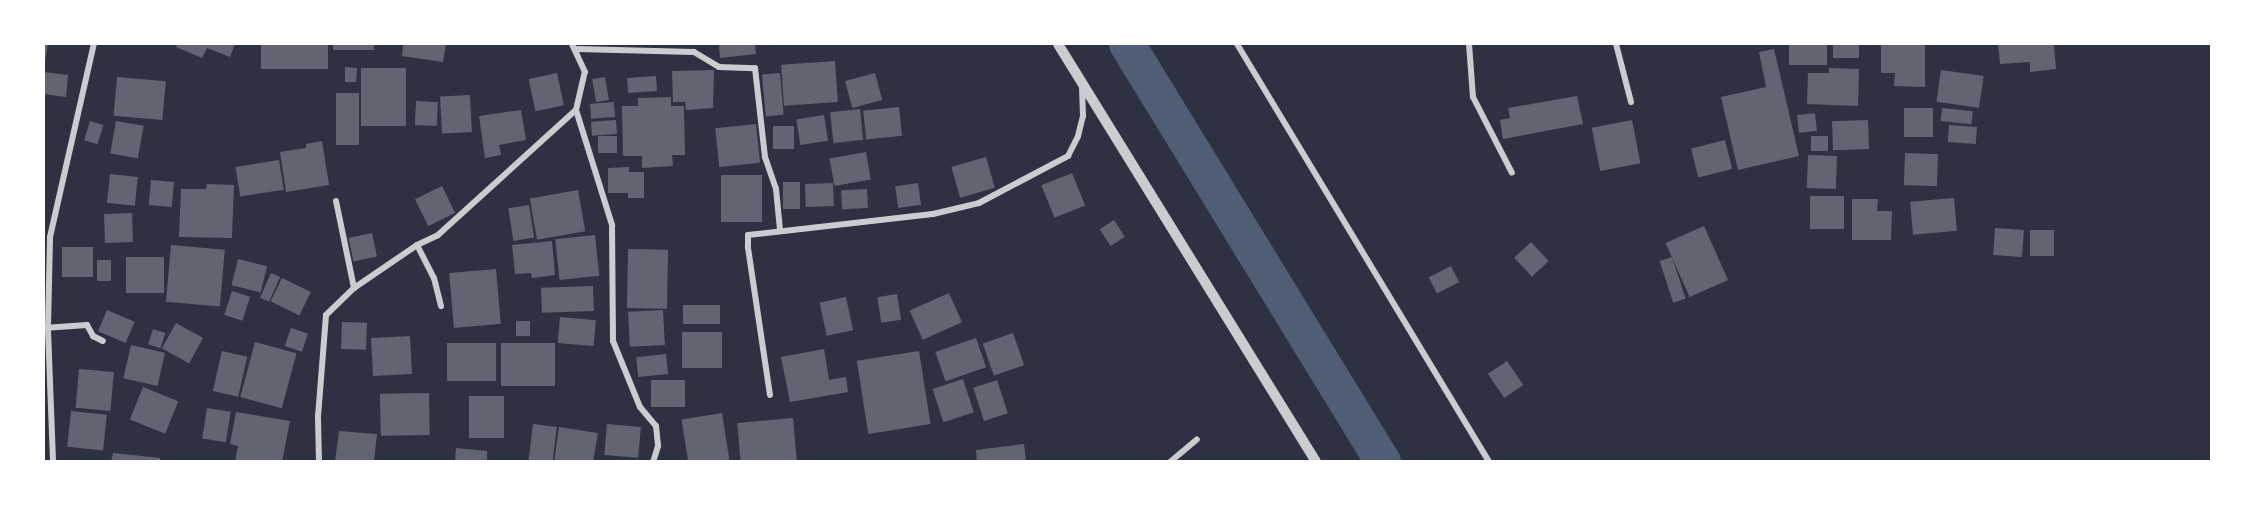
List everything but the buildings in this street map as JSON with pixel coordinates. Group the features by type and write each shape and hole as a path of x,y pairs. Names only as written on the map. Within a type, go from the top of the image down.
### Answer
{"street":[{"path":"53,460 46,327 50,237 94,44"},
{"path":"1058,44 1316,462"},
{"path":"1237,44 1490,462"},
{"path":"1469,44 1473,97 1512,173"},
{"path":"1616,44 1630,102"},
{"path":"653,462 658,446 656,426 640,406 613,341 614,235 576,110 585,72 574,46 694,51 719,67 755,68 765,157 776,189 780,230"},
{"path":"770,395 748,235 933,214 979,203 1068,156 1078,136 1083,116 1082,82"},
{"path":"319,462 318,417 326,315 354,288 417,245 438,235 576,110"},
{"path":"336,201 354,288"},
{"path":"417,245 434,278 441,306"},
{"path":"46,327 87,325 93,336 103,341"},
{"path":"1170,462 1197,439"}],"waterway":[{"path":"1127,44 1383,462"}]}
